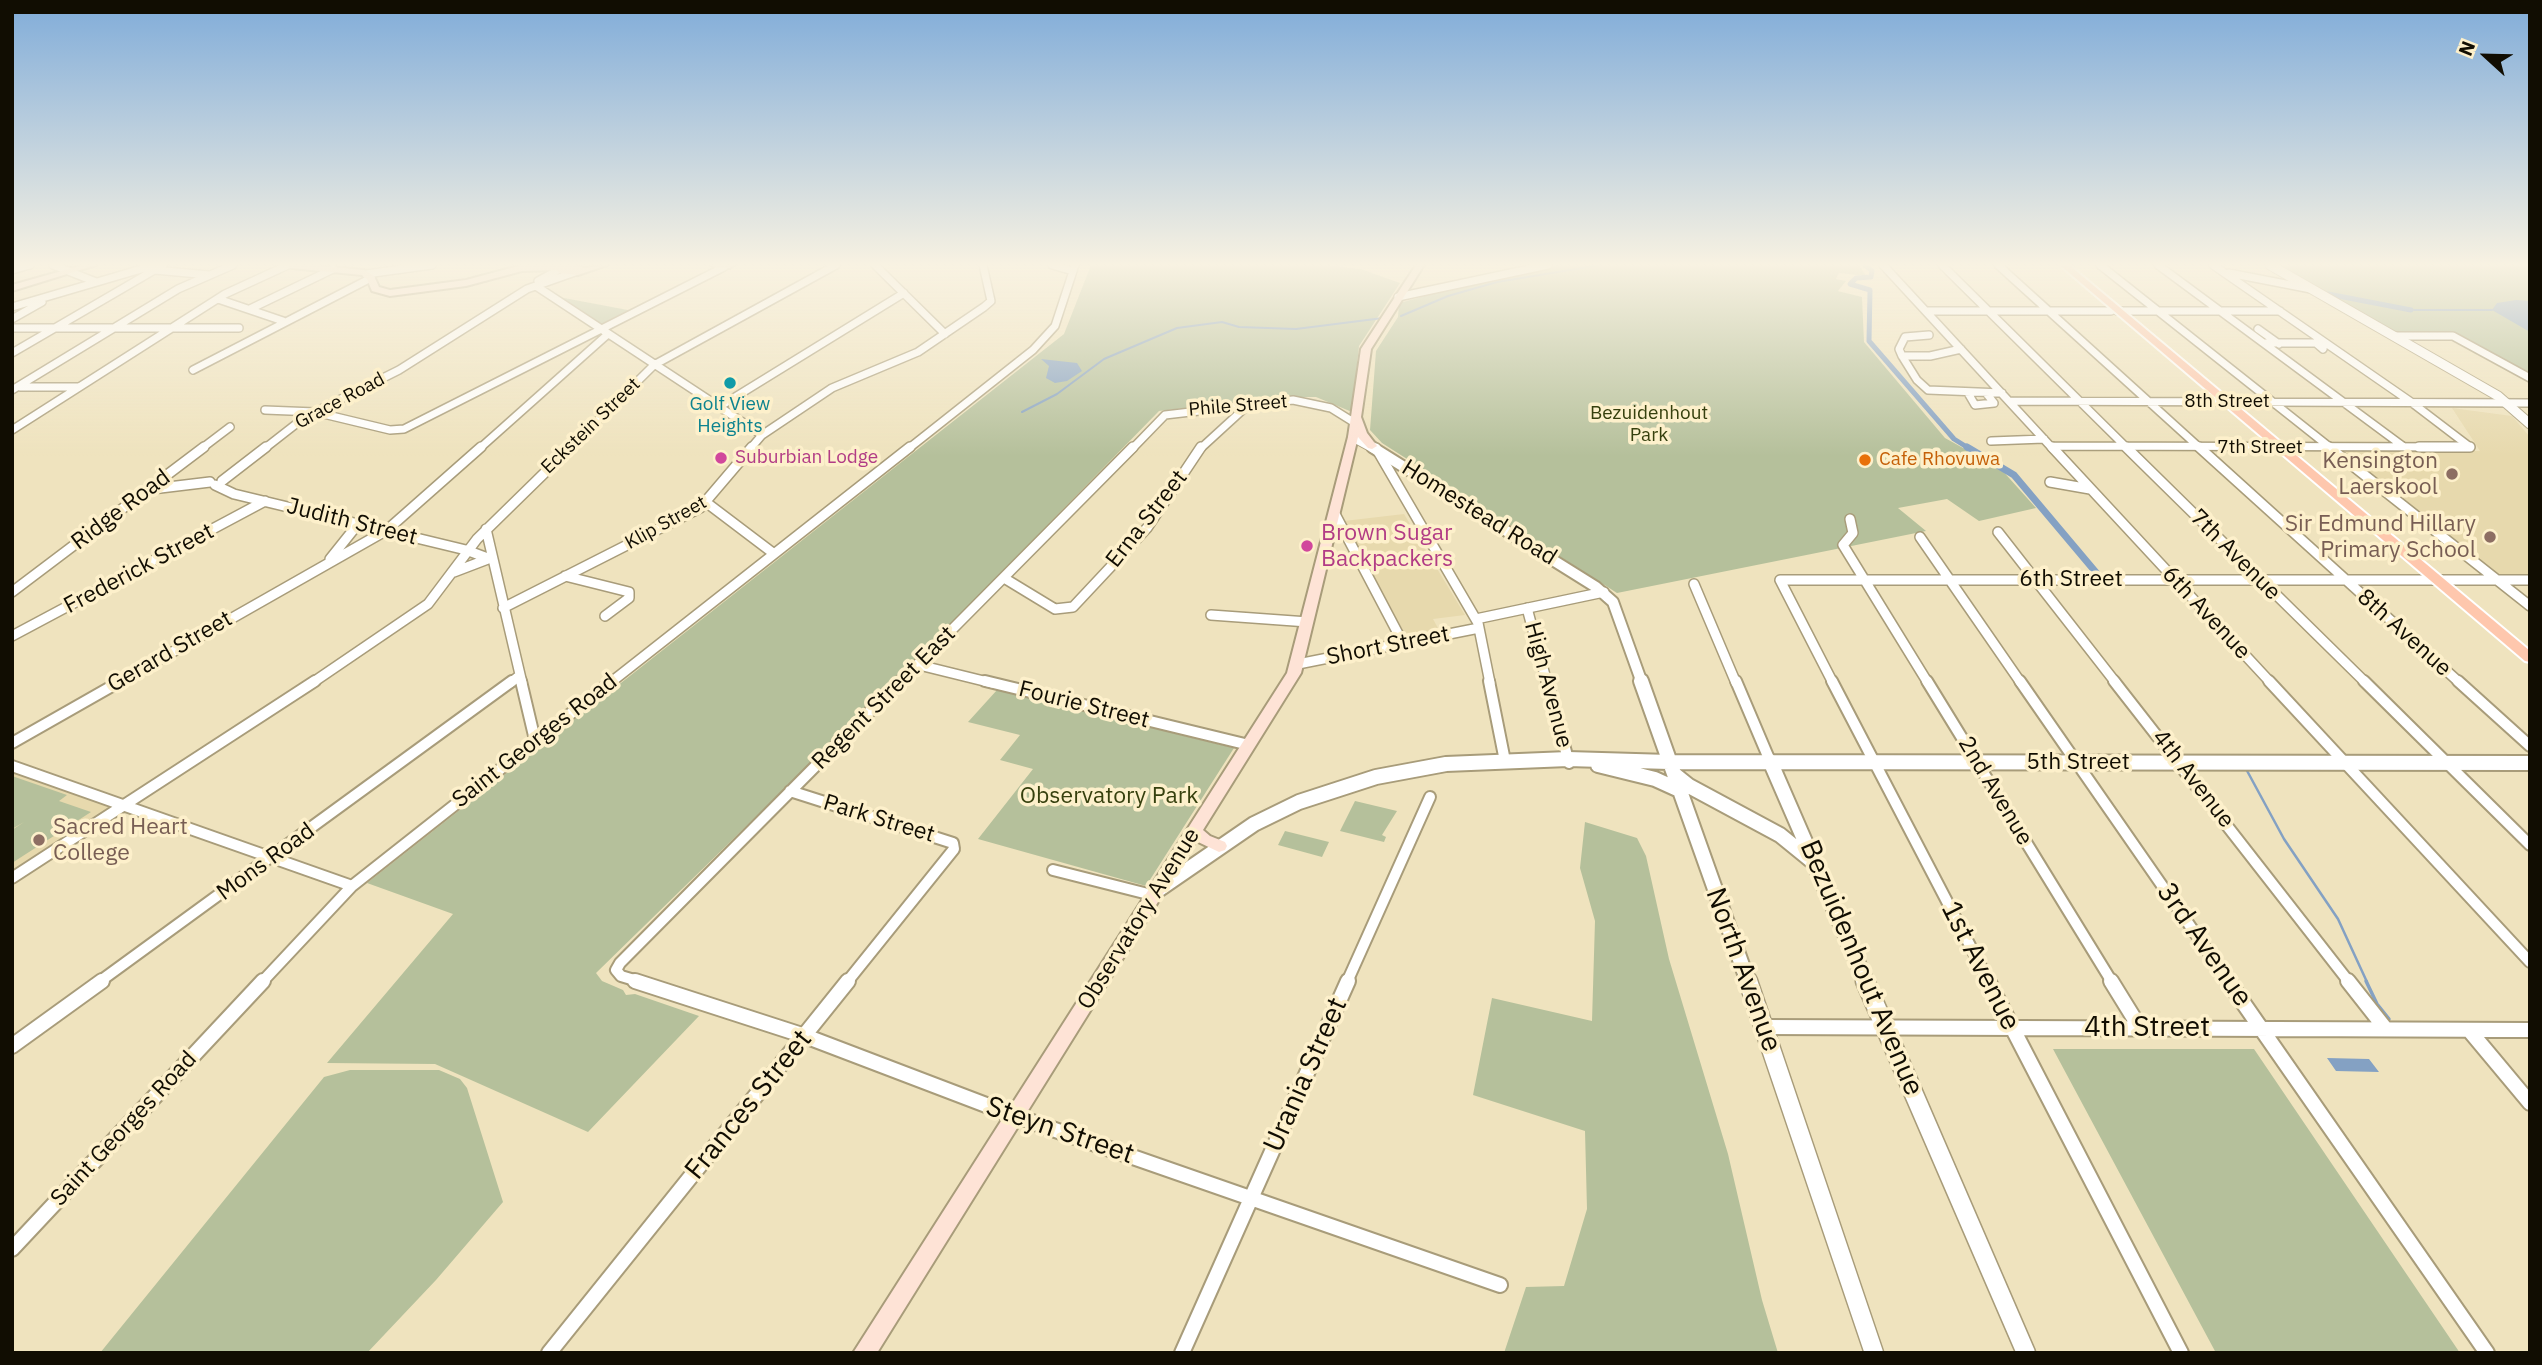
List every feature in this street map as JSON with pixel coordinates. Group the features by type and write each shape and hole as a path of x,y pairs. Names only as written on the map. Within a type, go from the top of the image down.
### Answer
{"main road":[{"name":"Observatory Avenue","path":"864,1353 1298,664 1355,425 1366,349 1378,329"},
{"path":"2135,329 2530,658"},
{"path":"1355,425 1374,447"},
{"path":"1194,830 1204,840 1219,846"}],"street":[{"path":"12,353 53,329"},
{"path":"95,329 191,329"},
{"path":"14,388 112,329"},
{"path":"12,430 171,329"},
{"path":"193,370 269,329"},
{"name":"Grace Road","path":"216,483 298,422 399,370 464,329"},
{"path":"265,410 315,412 390,430 404,429 599,329"},
{"path":"601,329 762,435"},
{"name":"Eckstein Street","path":"12,878 386,636 428,604 466,550 654,365 720,329"},
{"path":"719,407 846,329"},
{"path":"940,329 945,334"},
{"name":"Klip Street","path":"503,608 707,503 762,435 832,388 912,355 952,329"},
{"name":"Saint Georges Road","path":"12,1249 352,886 1043,341 1052,329"},
{"name":"6th Avenue","path":"1942,329 2530,962"},
{"name":"7th Avenue","path":"2005,329 2530,845"},
{"name":"8th Avenue","path":"2069,329 2530,746"},
{"path":"2181,329 2530,606"},
{"path":"2244,329 2404,447"},
{"path":"2258,329 2285,348"},
{"path":"2296,329 2323,349"},
{"path":"2305,329 2411,402"},
{"path":"2381,329 2507,402 2529,420"},
{"name":"Gerard Street","path":"12,743 328,561 387,530 608,334"},
{"path":"1929,335 1905,337 1899,349 1923,387 1942,393 2002,393"},
{"path":"2394,336 2455,337 2530,378"},
{"path":"2264,343 2316,343"},
{"path":"1902,356 1930,356 1961,349"},
{"path":"14,388 80,387"},
{"path":"1968,393 1975,405 1992,404 1994,402 1986,393"},
{"name":"Phile Street","path":"1250,405 1309,401 1338,411 1355,425"},
{"name":"8th Street","path":"2010,401 2225,404 2444,401 2530,403"},
{"name":"7th Street","path":"1991,441 2126,447 2468,447 2469,444 2411,402"},
{"name":"Erna Street","path":"1004,578 1048,606 1069,609 1081,600 1147,528 1206,441 1234,410 1250,405"},
{"name":"Phile Street","path":"1159,419 1169,413 1234,410"},
{"name":"Regent Street East","path":"621,976 616,970 620,963 919,665 1159,419"},
{"name":"Homestead Road","path":"1355,425 1374,447 1604,592"},
{"name":"Ridge Road","path":"12,592 230,427"},
{"path":"1374,447 1478,623 1505,761"},
{"path":"1388,472 1408,468"},
{"path":"168,474 191,482"},
{"name":"Judith Street","path":"148,490 191,482 216,483 232,493 466,550 491,559"},
{"path":"2050,482 2090,489"},
{"name":"Frederick Street","path":"12,636 265,501"},
{"path":"707,503 774,553"},
{"path":"1334,512 1403,643"},
{"name":"2nd Avenue","path":"1850,519 1853,533 1842,542 2140,1028"},
{"name":"Gerard Street","path":"328,561 358,524"},
{"path":"486,529 536,740"},
{"name":"4th Avenue","path":"1998,532 2385,1028"},
{"name":"3rd Avenue","path":"1920,537 2487,1353"},
{"path":"452,573 491,559"},
{"path":"565,576 629,592 629,598 605,616"},
{"name":"6th Street","path":"1781,579 2530,580"},
{"name":"1st Avenue","path":"1781,579 2181,1353"},
{"name":"Bezuidenhout Avenue","path":"1694,584 2026,1353"},
{"name":"Short Street","path":"1298,664 1403,643 1527,608 1604,592"},
{"name":"North Avenue","path":"1604,592 1615,605 1679,794 1764,1027 1874,1353"},
{"name":"High Avenue","path":"1527,608 1567,761"},
{"path":"1211,615 1308,622"},
{"name":"Fourie Street","path":"919,665 1249,745"},
{"name":"Mons Road","path":"12,1046 519,677"},
{"path":"1053,870 1152,895 1219,846 1274,813 1348,784 1446,764 1567,761"},
{"name":"5th Street","path":"1567,761 1626,761 1670,767 1770,761 2530,763"},
{"name":"5th Street","path":"1567,761 1626,761"},
{"path":"1592,763 1655,779 1679,794 1697,791"},
{"path":"12,765 352,886"},
{"path":"1670,767 1697,791 1771,829 1817,864"},
{"name":"Park Street","path":"790,791 946,839 955,847 950,856"},
{"name":"Urania Street","path":"1182,1353 1430,797"},
{"name":"Frances Street","path":"549,1353 950,856"},
{"name":"Steyn Street","path":"621,976 805,1036 1015,1116 1500,1285"},
{"name":"4th Street","path":"1764,1027 2530,1030"},
{"path":"2469,1031 2530,1103"}],"shaded area":[{"path":"2452,408 2512,416 2530,437 2530,575 2497,575 2345,452 2480,451"},
{"path":"1404,514 1465,615 1433,619 1439,630 1406,636 1344,521"},
{"name":"Sacred Heart College","path":"12,768 118,806 12,874"}],"green space":[{"path":"1066,329 1370,329 1359,346 1352,412 1316,397 1279,397 1159,411 900,676 596,973 602,981 623,990 626,995 635,994 699,1016 588,1132 435,1064 327,1063 453,914 367,883 1064,334"},
{"name":"Bezuidenhout Park","path":"1390,329 1863,329 1864,342 1945,438 2001,469 2036,508 1979,521 1947,499 1898,508 1926,531 1617,593 1382,443 1370,430 1376,351"},
{"path":"2386,329 2530,329 2530,375 2449,332 2393,333"},
{"name":"Observatory Park","path":"997,690 1234,748 1146,886 978,839 1033,769 1000,760 1020,735 968,722"},
{"name":"Sacred Heart College","path":"12,776 67,795 59,801 91,812 12,863 12,830 24,822 12,829"},
{"path":"1355,801 1397,811 1382,835 1386,837 1384,842 1340,831"},
{"path":"1585,822 1637,838 1646,856 1669,959 1728,1154 1762,1300 1778,1353 1504,1353 1526,1287 1564,1286 1587,1209 1585,1131 1473,1095 1492,998 1592,1021 1595,921 1580,868"},
{"path":"1285,831 1329,842 1322,857 1278,845"},
{"path":"2053,1049 2254,1049 2460,1353 2216,1353"},
{"path":"350,1070 439,1070 460,1079 467,1088 503,1202 436,1280 367,1353 100,1353 324,1077"}],"water":[{"path":"1041,359 1077,363 1082,371 1067,381 1055,383 1046,378 1049,366"},
{"path":"2327,1058 2369,1059 2379,1072 2336,1071"}],"waterway":[{"path":"1022,412 1057,394 1104,359 1175,329"},
{"path":"1287,329 1298,329"},
{"path":"1869,329 1869,341 1954,439 1970,449"},
{"path":"1967,447 2014,475 2099,576"},
{"path":"2245,767 2284,839 2338,919 2367,982"},
{"path":"2366,981 2377,1004 2389,1019"}],"place":[{"name":"Golf View Heights","path":"730,383"},
{"name":"Suburbian Lodge","path":"721,458"},
{"name":"Cafe Rhovuwa","path":"1865,460"},
{"name":"Kensington Laerskool","path":"2452,474"},
{"name":"Sir Edmund Hillary Primary School","path":"2490,537"},
{"name":"Brown Sugar Backpackers","path":"1307,546"},
{"name":"Sacred Heart College","path":"39,840"}]}
